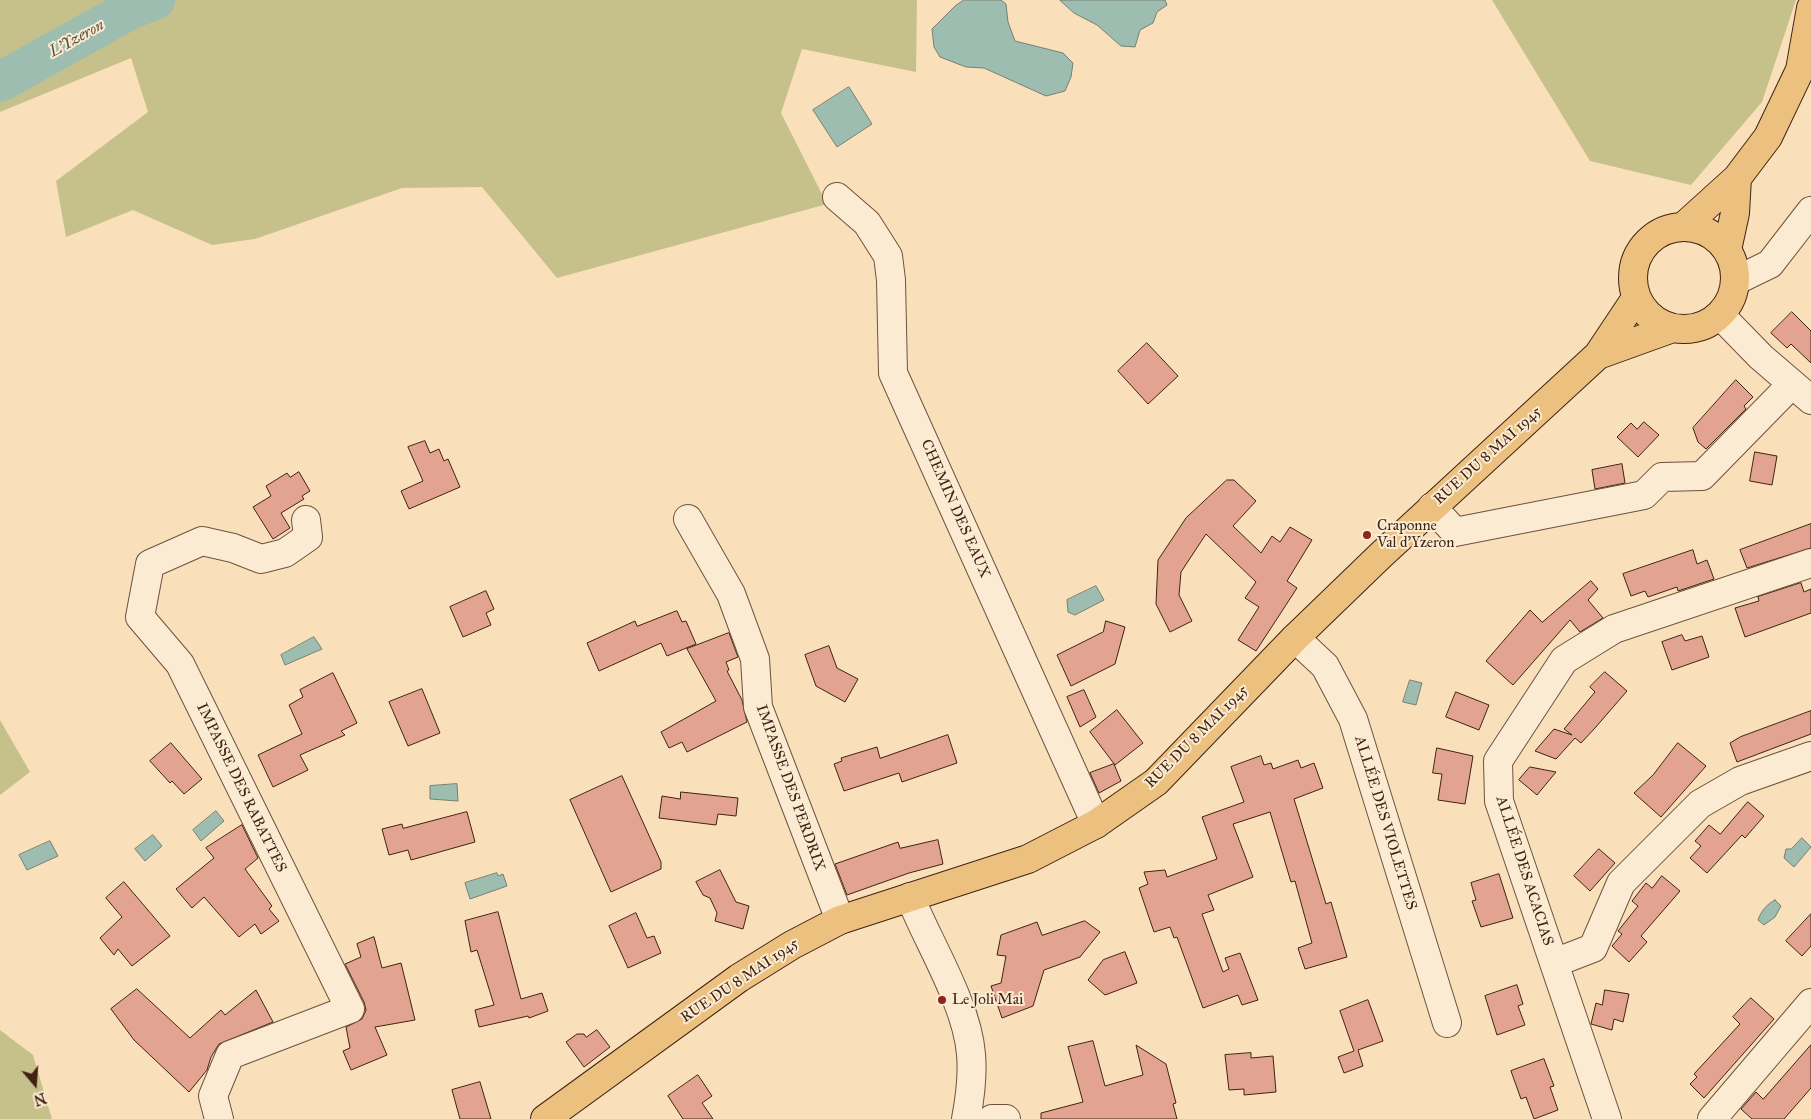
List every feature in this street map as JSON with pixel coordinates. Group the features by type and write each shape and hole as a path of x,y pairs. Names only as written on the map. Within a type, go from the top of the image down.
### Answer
{"main road":[{"path":"1684,226 1737,178 1768,137 1800,70 1811,8"},
{"path":"1727,250 1736,213 1737,178"},
{"path":"1684,226 1701,230 1716,237 1727,250 1733,265 1735,281 1727,305 1720,315 1706,324 1690,329 1673,328 1652,317 1636,298 1632,282 1634,265 1641,249 1652,237 1668,229 1684,226"},
{"name":"RUE DU 8 MAI 1945","path":"545,1119 739,978 792,945 840,920 1028,859 1096,824 1156,782 1295,638 1432,507 1598,355 1636,298"},
{"name":"RUE DU 8 MAI 1945","path":"1598,355 1673,328"}],"street":[{"name":"CHEMIN DES EAUX","path":"837,197 867,223 888,256 891,280 893,373 1096,824"},
{"path":"1735,281 1770,264 1811,211"},
{"path":"1432,507 1455,532 1644,494 1662,477 1702,476 1801,392 1761,357 1720,315"},
{"name":"IMPASSE DES PERDRIX","path":"688,519 731,594 755,659 758,707 840,920"},
{"name":"IMPASSE DES RABATTES","path":"219,1119 213,1096 230,1055 350,1009 180,664 140,617 150,564 202,541 232,548 261,559 285,553 308,537 306,520"},
{"name":"ALLÉE DES ACACIAS","path":"1607,1119 1498,801 1498,761 1564,660 1614,629 1811,563"},
{"name":"ALLÉE DES VIOLETTES","path":"1295,638 1325,666 1353,719 1447,1023"},
{"path":"1554,963 1593,948 1621,883 1700,804 1740,781 1811,756"},
{"path":"910,897 955,997 967,1032 971,1054 971,1096 966,1119"},
{"path":"1712,1119 1811,1004"},
{"path":"992,1119 1006,1119"}],"shaded area":[{"path":"0,0 917,0 916,72 802,49 781,113 827,204 557,278 482,187 402,188 255,239 212,245 133,210 66,237 56,181 148,112 131,58 0,112"},
{"path":"964,0 1001,0 1006,4 1008,22 1015,41 1063,53 1073,63 1071,77 1065,91 1046,96 984,68 966,67 940,57 934,47 932,29 955,6"},
{"path":"1060,0 1165,0 1167,5 1157,12 1153,23 1140,30 1135,47 1121,46 1097,25 1074,13"},
{"path":"1492,0 1796,0 1762,102 1691,185 1590,161"},
{"path":"849,87 872,124 837,147 813,110"},
{"path":"1096,586 1104,600 1075,615 1068,612 1067,600"},
{"path":"314,637 322,649 285,665 281,655"},
{"path":"1410,680 1422,683 1416,705 1403,702"},
{"path":"0,720 30,772 0,795"},
{"path":"457,784 458,801 430,799 430,786"},
{"path":"216,811 224,821 201,841 193,830"},
{"path":"153,835 162,846 145,861 135,849"},
{"path":"1802,838 1811,847 1794,867 1784,858 1786,849 1791,849"},
{"path":"50,841 58,856 27,870 19,855"},
{"path":"497,873 498,876 503,874 507,886 470,899 465,883"},
{"path":"1775,900 1781,906 1775,917 1764,925 1758,920 1759,917 1765,908"},
{"path":"0,1030 33,1055 52,1119 0,1119"}],"building":[{"path":"1792,312 1811,331 1811,363 1791,344 1787,348 1771,333"},
{"path":"1147,343 1178,376 1148,404 1118,371"},
{"path":"1736,380 1753,397 1744,406 1746,409 1706,449 1698,442 1693,428"},
{"path":"1644,422 1659,435 1638,457 1617,437 1631,423 1637,429"},
{"path":"425,441 430,453 439,449 444,461 448,459 460,487 409,509 401,491 423,481 408,447"},
{"path":"1755,452 1777,456 1772,485 1750,481"},
{"path":"1622,464 1625,483 1595,489 1592,470"},
{"path":"299,472 310,491 302,496 304,499 281,513 290,528 273,539 253,507 271,496 266,486 287,473 290,477"},
{"path":"1227,480 1234,480 1256,501 1233,526 1261,553 1272,536 1280,542 1290,527 1312,540 1287,581 1297,588 1256,651 1238,640 1259,607 1245,598 1256,582 1206,534 1181,572 1179,595 1192,621 1170,632 1156,604 1158,560 1186,518"},
{"path":"1811,524 1811,548 1747,568 1740,550"},
{"path":"1693,550 1697,564 1707,560 1714,579 1678,591 1677,587 1648,597 1645,591 1631,596 1623,574"},
{"path":"1591,581 1598,589 1588,600 1603,618 1580,632 1570,620 1513,685 1486,661 1530,610 1542,622"},
{"path":"1801,583 1804,592 1811,589 1811,613 1745,637 1735,608 1759,601 1758,597"},
{"path":"486,591 494,609 486,613 491,625 463,637 450,607"},
{"path":"677,611 682,622 686,621 696,644 667,656 661,643 599,671 587,643 635,621 637,626"},
{"path":"1106,621 1125,627 1115,664 1071,686 1057,655 1103,632"},
{"path":"729,633 738,657 726,662 729,670 727,671 742,700 747,722 687,752 682,742 669,748 661,732 716,701 687,649"},
{"path":"1682,635 1685,641 1702,636 1709,657 1672,670 1662,642"},
{"path":"829,646 837,668 858,679 845,702 816,686 805,655"},
{"path":"1605,672 1627,691 1595,728 1581,743 1575,738 1556,759 1535,751 1554,729 1572,735 1564,729 1595,692 1590,687"},
{"path":"333,673 357,723 341,731 345,735 300,755 308,770 273,787 258,755 302,734 289,705 303,697 300,690"},
{"path":"422,689 440,733 408,746 389,702"},
{"path":"1084,690 1096,717 1080,727 1067,697"},
{"path":"1456,692 1489,705 1479,730 1446,717"},
{"path":"1117,710 1143,743 1115,765 1090,732"},
{"path":"1811,711 1811,734 1737,762 1730,743 1740,737"},
{"path":"948,735 957,763 902,782 899,773 844,791 834,764 842,761 841,758 877,747 880,758"},
{"path":"171,743 202,779 184,794 172,781 170,783 150,761"},
{"path":"1678,743 1706,766 1661,817 1634,793 1653,775"},
{"path":"1437,748 1473,756 1465,804 1438,800 1442,774 1433,773"},
{"path":"1261,756 1264,765 1271,763 1273,769 1298,760 1301,768 1314,763 1323,788 1294,799 1326,904 1331,902 1347,957 1305,969 1298,948 1312,943 1295,881 1291,882 1270,812 1233,824 1253,877 1208,895 1214,910 1202,914 1223,972 1229,969 1225,958 1240,953 1258,1000 1242,1005 1238,995 1203,1008 1177,937 1174,938 1170,927 1154,932 1139,888 1148,884 1144,872 1165,870 1167,877 1217,859 1202,817 1244,802 1231,767"},
{"path":"1114,764 1121,781 1099,793 1090,773"},
{"path":"1530,767 1556,772 1537,795 1519,780"},
{"path":"622,776 661,862 661,869 611,892 570,800"},
{"path":"681,792 738,798 736,816 718,814 716,825 659,818 662,796 680,799"},
{"path":"1748,802 1764,816 1745,838 1742,835 1707,873 1690,858 1701,846 1695,841 1709,825 1720,834"},
{"path":"467,812 475,842 411,860 408,850 389,855 382,829 402,824 403,828"},
{"path":"242,825 258,858 245,869 272,906 269,909 279,921 261,934 255,924 239,937 204,897 192,908 176,889 214,858 206,848"},
{"path":"938,840 943,864 909,873 847,895 835,864 898,842 900,848"},
{"path":"1599,849 1615,863 1590,891 1574,876"},
{"path":"720,870 736,902 749,906 743,929 715,921 717,913 710,898 703,895 696,882"},
{"path":"1499,874 1513,918 1481,927 1472,901 1476,900 1471,883"},
{"path":"1662,876 1680,891 1641,936 1647,942 1629,962 1612,946 1622,934 1618,931 1638,906 1632,901 1646,883 1652,888"},
{"path":"124,882 170,936 132,966 118,949 114,955 100,938 122,917 106,898"},
{"path":"498,912 521,999 542,993 548,1011 529,1018 528,1016 479,1027 475,1010 494,1005 477,950 471,952 465,921"},
{"path":"636,913 647,938 654,936 661,953 628,968 609,926"},
{"path":"1811,914 1811,946 1802,956 1786,941"},
{"path":"1085,921 1100,932 1080,957 1044,970 1033,1006 1002,1018 991,986 1001,983 1006,956 997,955 1001,935 1037,922 1042,935"},
{"path":"374,937 382,968 401,963 415,1020 375,1027 387,1055 351,1070 343,1051 350,1048 346,1027 362,1019 366,1010 364,1002 345,964 361,957 357,944"},
{"path":"1125,952 1137,983 1105,995 1088,980 1103,960"},
{"path":"1517,985 1523,1004 1518,1006 1525,1025 1497,1035 1485,996"},
{"path":"137,989 190,1038 221,1010 225,1015 256,990 273,1022 219,1044 211,1057 207,1070 189,1092 134,1040 111,1009"},
{"path":"1605,990 1629,994 1623,1022 1614,1019 1612,1030 1591,1024 1596,1003 1602,1005"},
{"path":"1751,998 1774,1019 1704,1098 1690,1084 1697,1077 1694,1074 1740,1024 1733,1017"},
{"path":"1368,1000 1383,1041 1358,1050 1363,1066 1344,1073 1338,1057 1354,1051 1340,1011"},
{"path":"597,1030 610,1047 584,1067 566,1042 577,1034 584,1034 586,1037"},
{"path":"1093,1041 1105,1086 1143,1075 1136,1045 1166,1064 1176,1103 1173,1104 1177,1119 1041,1119 1041,1113 1083,1102 1068,1047"},
{"path":"1811,1045 1811,1088 1784,1119 1752,1119 1741,1109 1756,1092 1763,1099"},
{"path":"1251,1053 1251,1058 1273,1056 1276,1092 1244,1095 1244,1089 1229,1090 1225,1055"},
{"path":"1544,1059 1554,1086 1550,1087 1558,1110 1534,1119 1526,1097 1521,1099 1511,1071"},
{"path":"698,1075 712,1096 702,1103 713,1119 683,1119 668,1096"},
{"path":"480,1082 491,1119 460,1119 452,1090"}],"waterway":[{"name":"L'Yzeron","path":"0,82 131,9 155,0"}],"place":[{"name":"Craponne Val d'Yzeron","path":"1367,535"},
{"name":"Le Joli Mai","path":"942,1000"}]}
